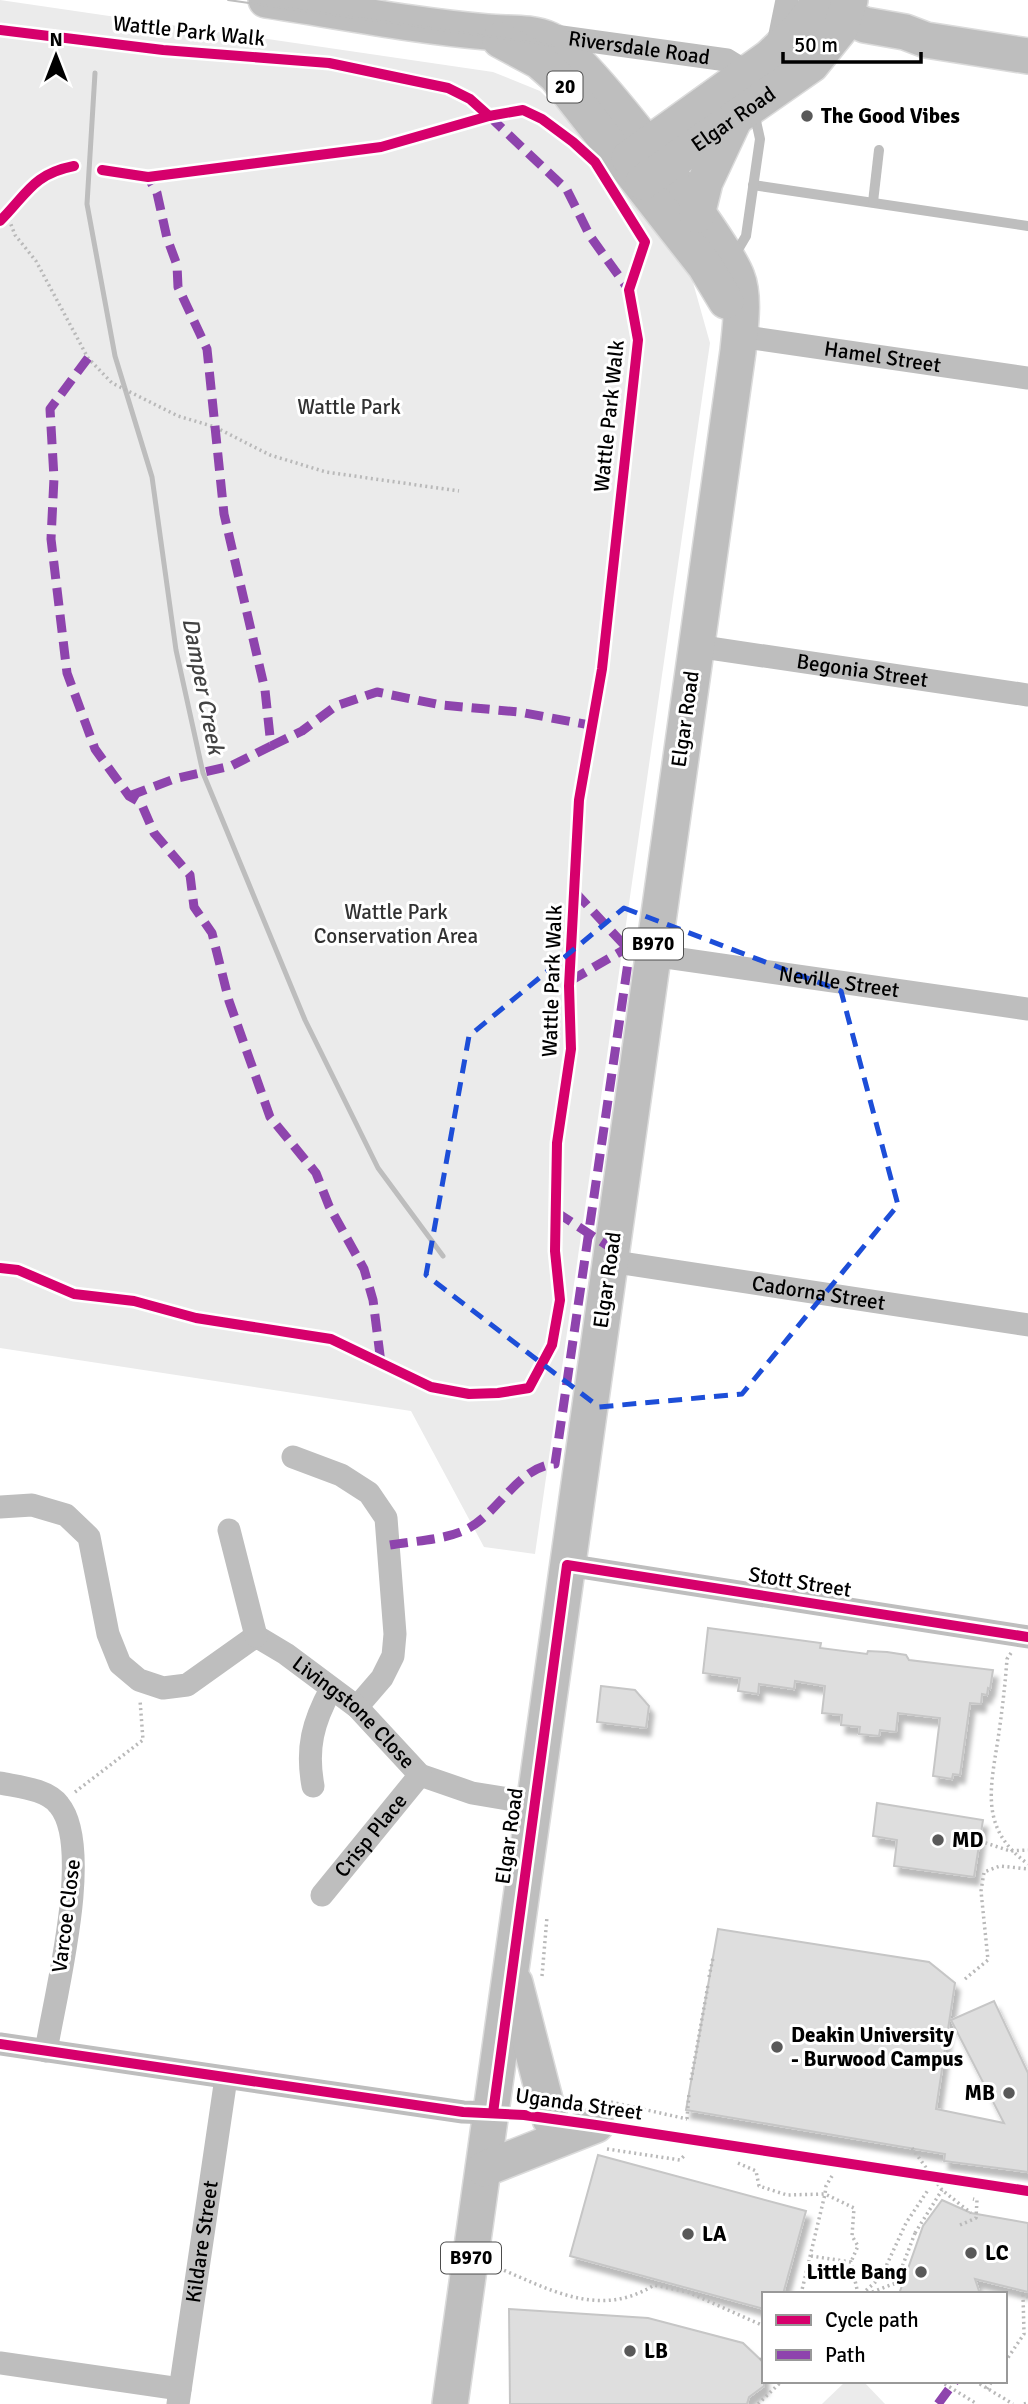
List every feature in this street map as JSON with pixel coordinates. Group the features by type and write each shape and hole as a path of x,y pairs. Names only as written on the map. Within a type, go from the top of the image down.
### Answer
{"main road":[{"name":"Riversdale Road","path":"266,0 488,32 526,33 551,40 569,52 614,105 643,165"},
{"path":"824,11 926,40 1028,56"},
{"name":"Elgar Road","path":"643,165 679,121 746,99 776,52 824,11"},
{"name":"Elgar Road","path":"643,165 746,99 811,65 824,11"},
{"name":"Riversdale Road","path":"488,32 533,57 556,76 643,165"},
{"path":"697,215 699,199 713,160 746,99"},
{"path":"614,105 656,120 679,121"},
{"path":"643,165 710,274 739,330"},
{"name":"Elgar Road","path":"450,2404 493,2113 526,1977 533,1803 739,330 740,285 730,261 697,215 643,165"},
{"path":"526,1977 550,2119"},
{"path":"484,2169 596,2139"}],"street":[{"name":"Riversdale Road","path":"526,33 727,60 746,99"},
{"name":"Hamel Street","path":"739,330 1028,378"},
{"name":"Begonia Street","path":"696,646 1028,695"},
{"name":"Neville Street","path":"652,954 1028,1009"},
{"name":"Cadorna Street","path":"610,1261 1028,1325"},
{"path":"293,1457 341,1475 369,1493 386,1518 395,1622 393,1656 382,1678 357,1707"},
{"path":"0,1507 32,1505 66,1515 89,1537 108,1634 121,1664 139,1680 163,1688 187,1685 256,1636 229,1530"},
{"name":"Stott Street","path":"567,1565 1025,1637"},
{"name":"Livingstone Close","path":"256,1636 286,1654 357,1707 420,1775 472,1793 533,1803"},
{"path":"313,1786 308,1760 314,1722 331,1689"},
{"name":"Crisp Place","path":"322,1895 420,1775"},
{"path":"0,1783 39,1791 59,1803"},
{"name":"Varcoe Close","path":"46,2051 75,1860 71,1828 59,1803"},
{"name":"Uganda Street","path":"0,2044 463,2112 493,2113"},
{"name":"Kildare Street","path":"179,2397 226,2078"},
{"path":"0,2363 179,2397"}],"lane":[{"path":"730,261 745,242 760,131 746,99"},
{"path":"873,202 879,150"},
{"path":"754,185 1028,226"},
{"name":"Uganda Street","path":"493,2113 550,2119 596,2139 1028,2191"}],"path":[{"path":"7,214 15,235 36,261 88,358 112,383 178,416 215,427 270,455 326,472 459,491"},
{"path":"1025,1637 1007,1659 990,1789 995,1824 1010,1851 1028,1867"},
{"path":"59,1803 143,1740 139,1680"},
{"path":"980,1841 1010,1851 1028,1850"},
{"path":"965,1979 988,1960 981,1891 984,1872 1000,1866 1028,1867"},
{"path":"526,1977 547,1916"},
{"path":"709,1977 713,1958"},
{"path":"691,2080 708,1985"},
{"path":"687,2119 689,2093"},
{"path":"662,2111 687,2119 694,2127"},
{"path":"596,2139 606,2149 680,2160 683,2154"},
{"path":"912,2148 942,2190 971,2213"},
{"path":"731,2160 756,2171 759,2186 787,2195 825,2194 854,2208 852,2236 858,2246 851,2263 862,2292"},
{"path":"802,2292 826,2186 832,2176 845,2177"},
{"path":"865,2292 881,2277 905,2223 928,2190 977,2200 976,2218 960,2225"},
{"path":"869,2292 896,2283 915,2234 942,2190"},
{"path":"811,2256 851,2263"},
{"path":"471,2257 577,2300 632,2298 654,2285 688,2292 762,2325"},
{"path":"1007,2359 1024,2334 1021,2309 1023,2295 1028,2297"},
{"path":"758,2404 780,2383"},
{"path":"943,2383 977,2404"},
{"path":"978,2383 1013,2404"},
{"path":"987,2389 991,2383"}],"highlighted area":[{"path":"624,908 841,991 898,1205 742,1394 599,1407 426,1275 469,1036"}],"green space":[{"name":"Wattle Park","path":"0,0 493,72 540,91 576,126 692,279 710,343 535,1554 484,1547 411,1411 0,1348"},
{"path":"844,2383 865,2383 885,2404 822,2404"}],"building":[{"path":"708,1628 821,1643 820,1648 867,1654 868,1651 887,1652 906,1655 909,1660 993,1670 990,1689 988,1688 987,1695 982,1694 981,1704 970,1703 960,1775 953,1774 952,1779 933,1776 940,1718 898,1713 896,1732 880,1730 879,1736 859,1734 860,1727 841,1725 842,1715 822,1713 825,1686 795,1681 794,1689 759,1684 758,1694 738,1691 740,1678 703,1673"},
{"path":"601,1686 635,1690 649,1706 646,1728 597,1722"},
{"name":"MD","path":"877,1803 983,1820 974,1877 894,1866 897,1840 873,1836"},
{"path":"718,1929 929,1962 955,1983 936,2109 1004,2123 951,2020 994,2001 1028,2073 1028,2172 944,2161 945,2154 686,2110"},
{"name":"LA","path":"598,2155 806,2211 784,2292 762,2292 762,2308 570,2256"},
{"name":"LC","path":"942,2200 971,2213 1028,2223 1028,2292 975,2279 979,2292 900,2292 923,2226"},
{"name":"LB","path":"509,2309 648,2318 743,2343 762,2361 764,2386 749,2397 747,2404 510,2404"}],"waterway":[{"name":"Damper Creek","path":"95,73 87,204 115,356 152,477 176,650 203,773 305,1020 378,1168 443,1256"}],"tram line":[{"path":"228,0 716,68"}],"marked path":[{"path":"489,116 567,190 590,236 629,290"},
{"path":"129,796 174,779 231,766 271,746 265,690 224,514 207,349 178,287 177,265 167,238 157,193 148,177"},
{"path":"88,358 50,409 54,478 51,539 67,673 95,749 129,796 141,803 154,833 190,875 194,907 212,933 229,1001 270,1117 316,1173 329,1206 364,1269 373,1300 381,1363"},
{"path":"271,746 302,731 336,706 377,692 441,705 519,712 595,726"},
{"path":"575,892 627,948 652,955"},
{"path":"570,981 627,948"},
{"path":"390,1545 438,1538 465,1530 488,1514 530,1473 555,1464 630,949"},
{"path":"556,1212 611,1248"},
{"path":"938,2404 954,2383"}],"cycle path":[{"name":"Wattle Park Walk","path":"0,30 163,50 329,63 448,88 470,99 489,116 523,110 542,119 595,162 645,242 629,290 638,340 602,669 579,800 569,986 571,1049 557,1143 555,1251 560,1300 552,1345 529,1388 469,1394 431,1387 331,1339 196,1318 134,1301 74,1294 18,1270 0,1268"},
{"path":"102,170 148,177 381,147 489,116"},
{"path":"0,221 40,180 49,174 74,166"},
{"path":"493,2113 567,1565 1028,1637"},
{"path":"0,2044 463,2112 524,2115 596,2125 1028,2191"}],"place":[{"name":"The Good Vibes","path":"807,116"},
{"name":"MD","path":"938,1840"},
{"name":"Deakin University - Burwood Campus","path":"777,2047"},
{"name":"MB","path":"1009,2093"},
{"name":"LA","path":"688,2234"},
{"name":"LC","path":"971,2253"},
{"name":"Little Bang","path":"921,2272"},
{"name":"LB","path":"630,2351"}],"park label":[{"name":"Wattle Park Conservation Area","path":"396,924"}]}
